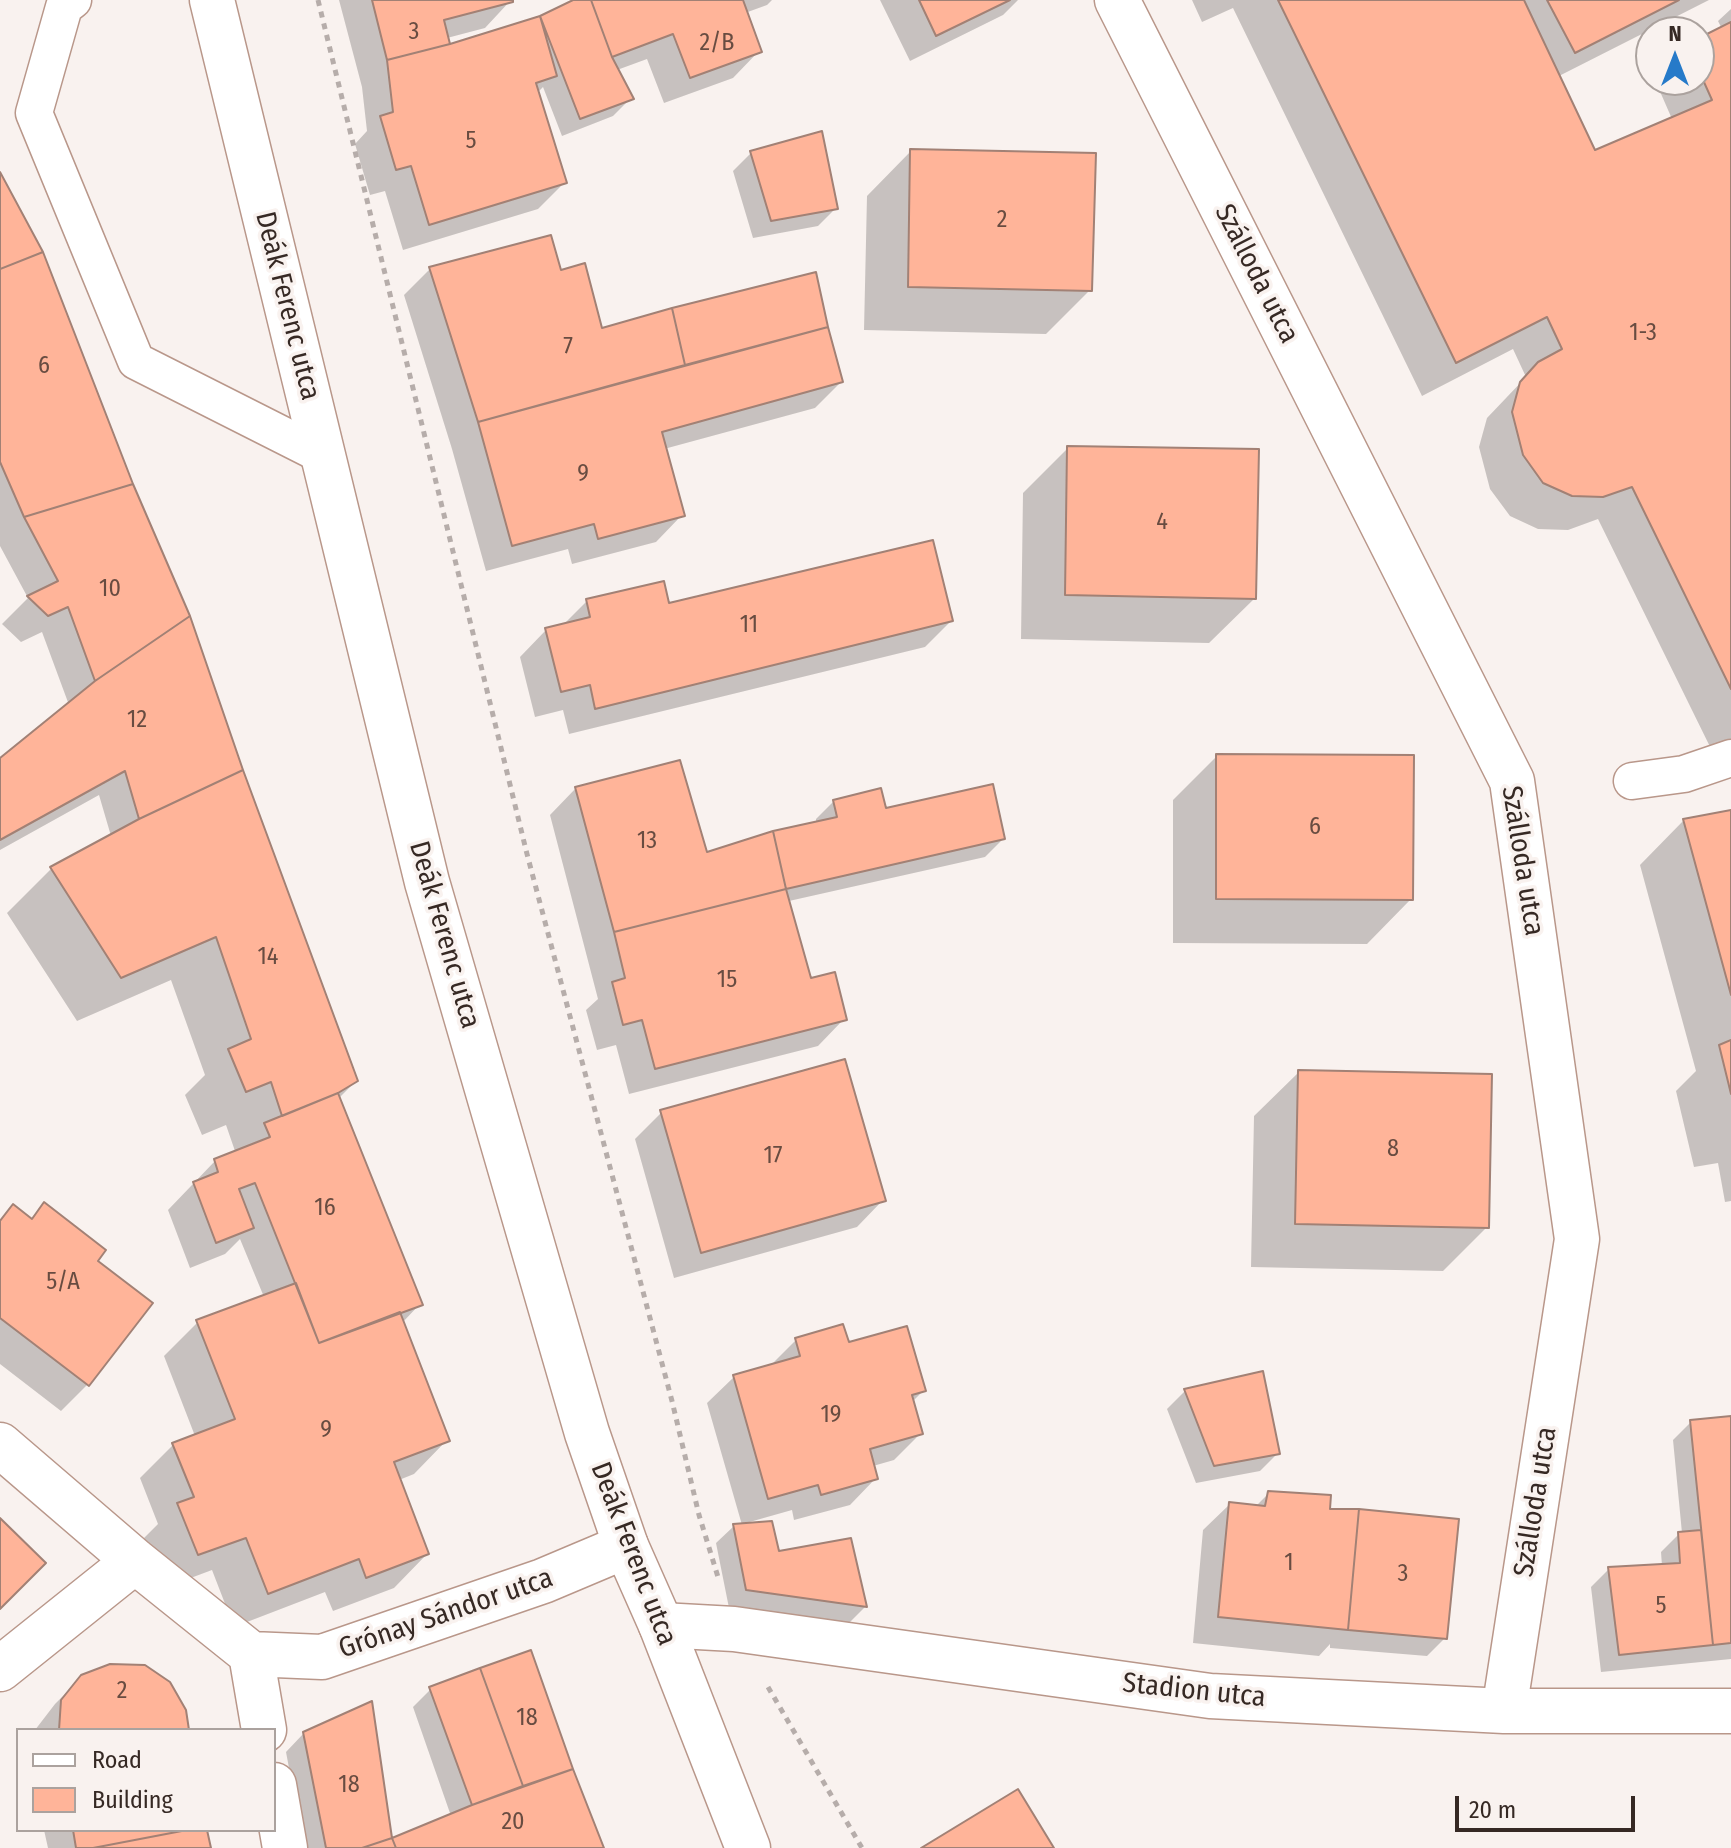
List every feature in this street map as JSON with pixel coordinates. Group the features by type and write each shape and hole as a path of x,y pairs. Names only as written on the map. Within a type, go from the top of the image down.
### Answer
{"street":[{"name":"Deák Ferenc utca","path":"212,0 427,882 587,1433 626,1546 661,1625 748,1848"},
{"name":"Szálloda utca","path":"1117,0 1512,781 1577,1239 1504,1711"},
{"path":"0,1445 135,1561 251,1654 264,1728"},
{"name":"Grónay Sándor utca","path":"251,1654 322,1657 543,1581 626,1546"},
{"path":"0,1669 135,1561"},
{"name":"Stadion utca","path":"661,1625 734,1629 1210,1696 1504,1711 1731,1711"},
{"path":"276,1796 285,1848"}],"lane":[{"path":"73,0 64,7 34,113 136,361 324,456"},
{"path":"1632,781 1684,774 1731,758"}],"path":[{"path":"318,0 527,854 672,1401 699,1515 734,1629 862,1848"}],"building":[{"path":"372,0 513,2 444,20 450,44 387,60"},
{"path":"573,0 591,0 612,57 634,99 580,119 540,16"},
{"path":"591,0 743,0 762,52 690,78 673,34 612,57"},
{"path":"919,0 1010,0 936,36"},
{"path":"1278,0 1524,0 1595,150 1712,100 1710,96 1715,96 1715,30 1731,22 1731,689 1632,487 1603,497 1572,496 1543,483 1523,455 1512,412 1520,382 1538,362 1562,349 1547,317 1456,363"},
{"path":"1547,0 1679,0 1648,16 1635,16 1635,22 1575,53"},
{"path":"540,16 557,76 536,83 567,183 429,225 411,166 396,170 380,116 393,112 387,60"},
{"path":"822,131 838,209 771,221 750,151"},
{"path":"910,149 1096,153 1092,291 908,287"},
{"path":"0,172 43,252 0,269"},
{"path":"551,235 561,270 585,263 602,328 672,308 685,365 478,422 429,267"},
{"path":"43,252 133,484 24,517 0,462 0,269"},
{"path":"816,272 828,327 685,365 672,308"},
{"path":"828,327 843,382 662,432 685,516 598,539 594,524 512,546 478,422"},
{"path":"1067,446 1259,449 1256,599 1065,595"},
{"path":"133,484 190,616 95,681 68,607 48,616 27,596 58,581 24,517"},
{"path":"933,540 953,621 595,709 590,685 561,692 545,628 590,617 586,599 664,581 669,603"},
{"path":"190,616 243,770 139,819 125,771 0,840 0,758 95,681"},
{"path":"1216,754 1414,755 1413,900 1216,899"},
{"path":"680,760 707,852 773,831 786,889 614,932 575,787"},
{"path":"243,770 358,1081 338,1093 282,1116 271,1082 246,1092 228,1049 251,1039 216,937 121,978 50,867 139,819"},
{"path":"993,784 1005,839 786,889 773,831 837,817 833,800 881,788 886,808"},
{"path":"1731,810 1731,995 1683,819"},
{"path":"786,889 811,978 835,972 847,1020 655,1069 642,1020 623,1025 612,982 625,978 614,932"},
{"path":"1731,1040 1731,1094 1719,1045"},
{"path":"845,1059 886,1201 701,1253 660,1110"},
{"path":"1298,1070 1492,1074 1489,1228 1295,1224"},
{"path":"338,1093 423,1305 319,1343 255,1183 239,1189 254,1228 216,1243 193,1182 218,1172 214,1159 270,1137 264,1123"},
{"path":"44,1202 106,1250 98,1261 153,1303 89,1386 0,1318 0,1221 13,1204 32,1219"},
{"path":"296,1283 319,1343 400,1312 450,1441 394,1462 429,1554 366,1578 359,1559 268,1594 246,1538 198,1555 177,1503 194,1497 172,1443 235,1419 196,1320"},
{"path":"843,1324 849,1342 907,1326 926,1391 912,1395 923,1434 870,1449 878,1479 821,1495 818,1485 768,1499 733,1375 800,1356 795,1338"},
{"path":"1263,1371 1280,1454 1214,1466 1184,1389"},
{"path":"1731,1416 1731,1643 1713,1645 1690,1420"},
{"path":"1268,1491 1331,1495 1330,1509 1359,1509 1348,1630 1218,1617 1229,1502 1265,1506"},
{"path":"1359,1509 1459,1519 1447,1639 1348,1630"},
{"path":"0,1518 46,1563 0,1609"},
{"path":"772,1521 779,1551 851,1538 867,1607 746,1590 733,1524"},
{"path":"1701,1530 1713,1645 1619,1655 1608,1567 1680,1563 1678,1532"},
{"path":"531,1650 573,1769 523,1786 480,1668"},
{"path":"110,1664 145,1665 170,1682 186,1710 189,1728 59,1728 61,1700 81,1675"},
{"path":"480,1668 523,1786 472,1805 429,1687"},
{"path":"372,1701 392,1838 362,1848 326,1848 303,1732"},
{"path":"573,1769 604,1848 396,1848 392,1838"},
{"path":"1018,1789 1054,1848 921,1848"},
{"path":"73,1832 177,1832 93,1848 76,1848"},
{"path":"177,1832 207,1832 211,1848 93,1848"},
{"path":"392,1838 396,1848 362,1848"}]}
